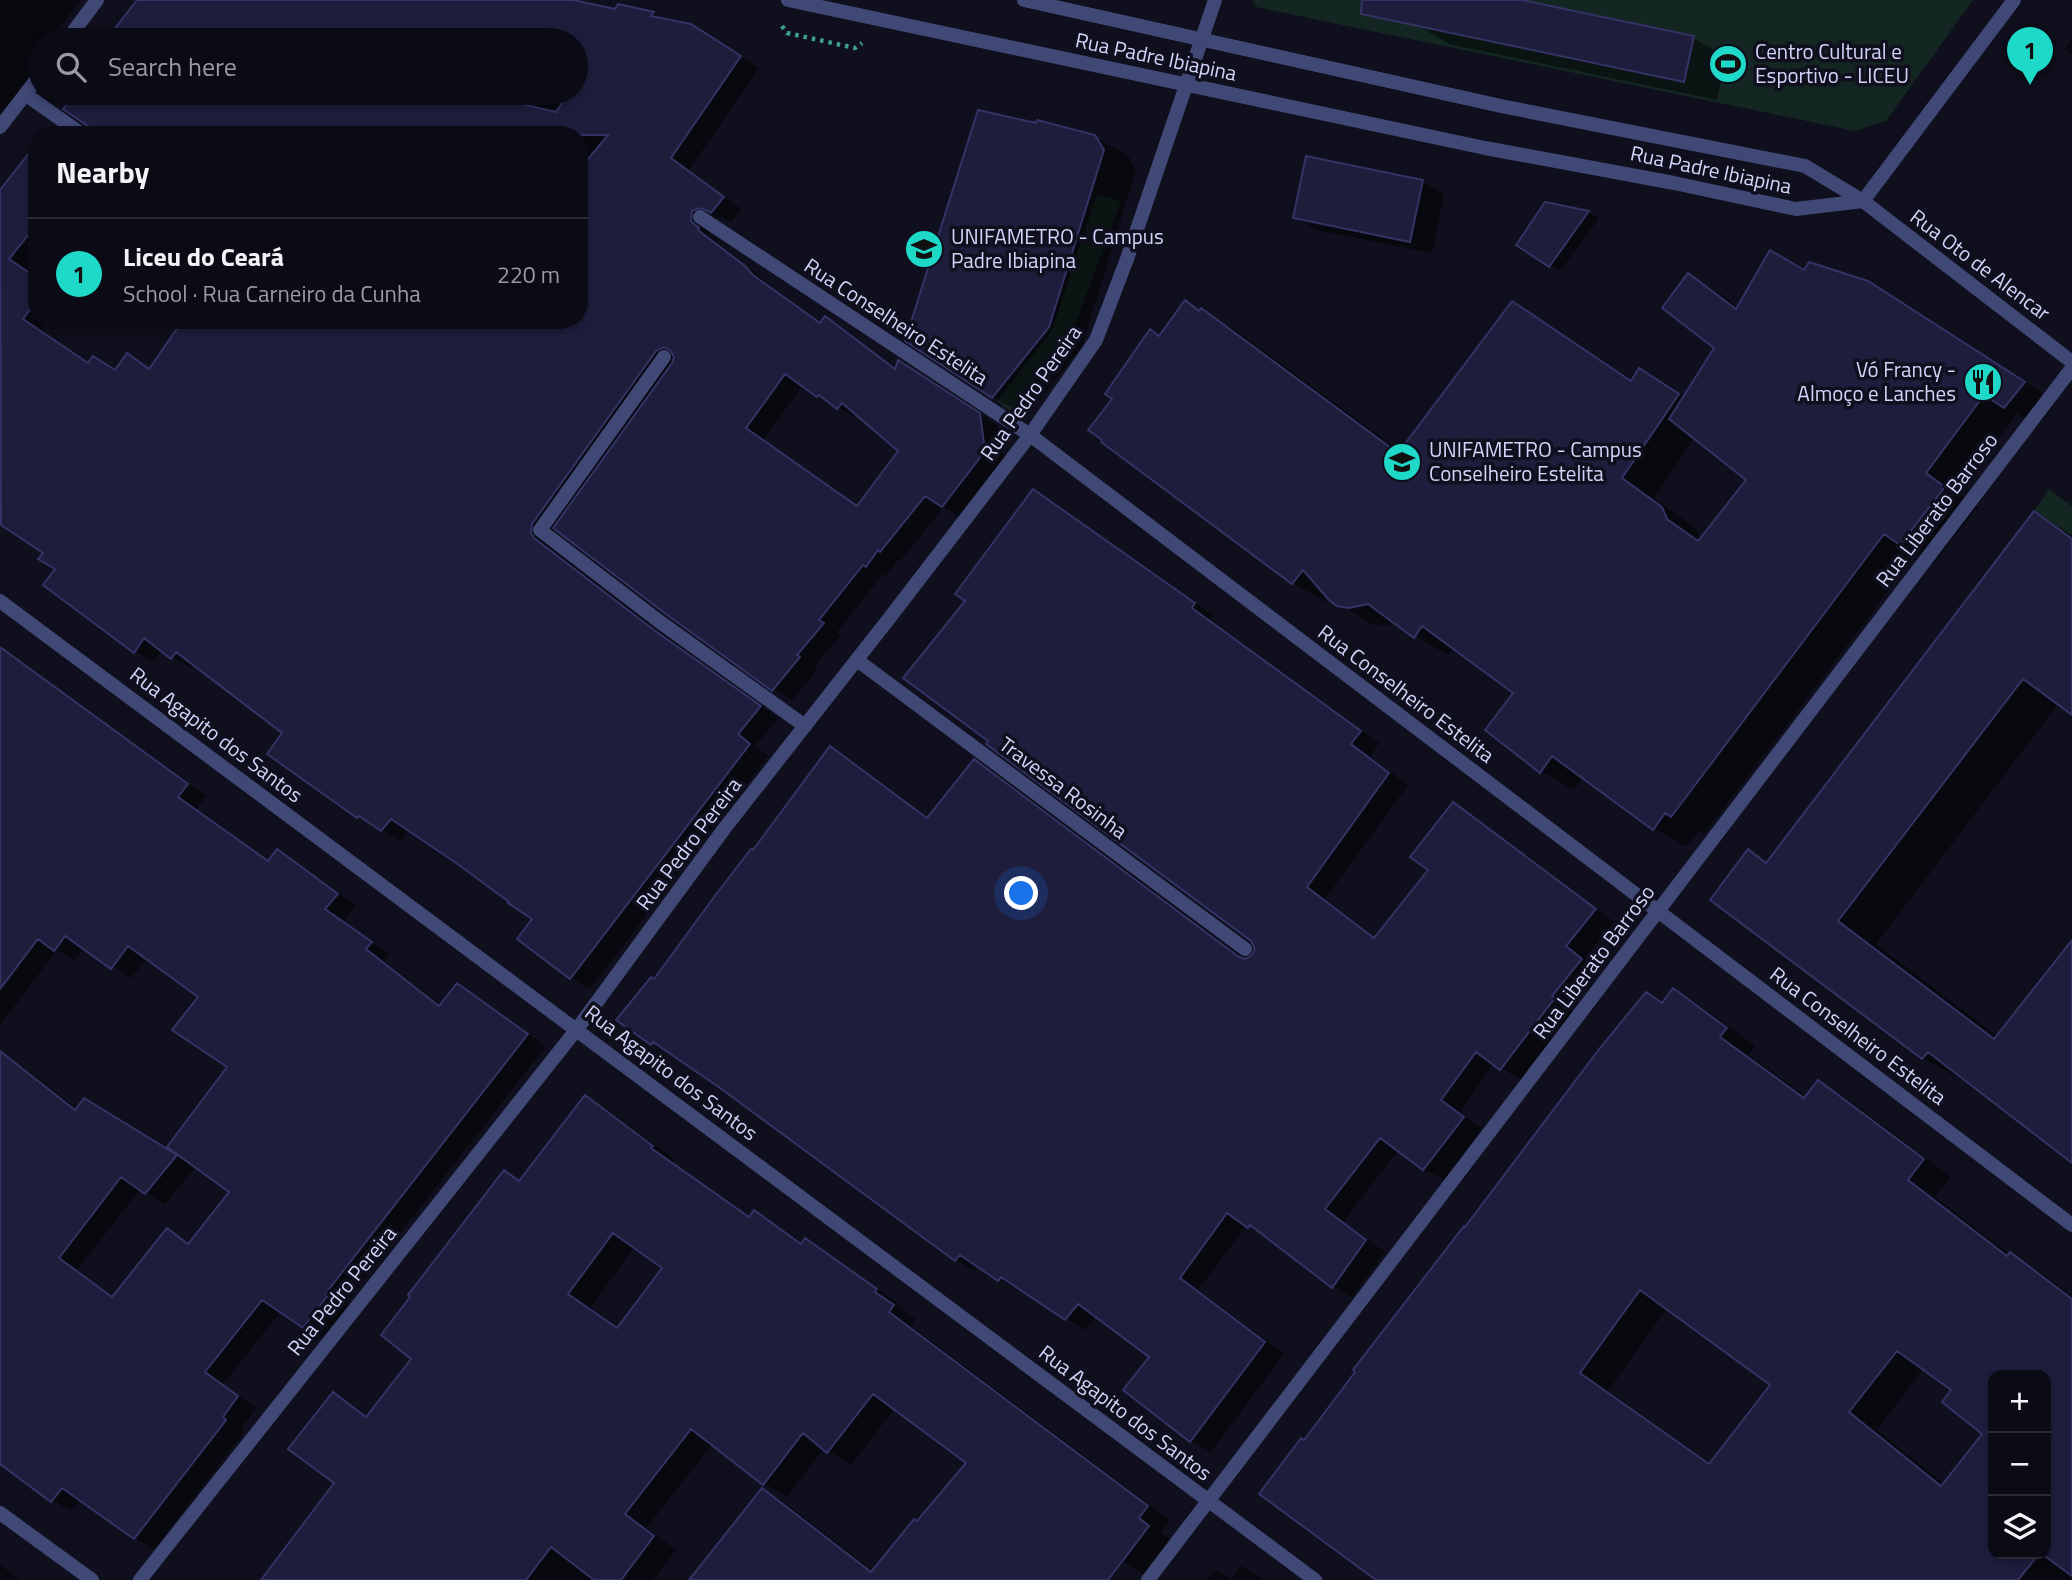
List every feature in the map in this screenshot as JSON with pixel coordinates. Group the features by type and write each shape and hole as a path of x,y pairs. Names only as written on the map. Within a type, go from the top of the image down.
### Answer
{"street":[{"path":"75,28 97,0"},
{"name":"Rua Padre Ibiapina","path":"788,0 1485,148 1796,209 1863,201"},
{"name":"Rua Padre Ibiapina","path":"1024,0 1501,106 1805,166 1863,201"},
{"name":"Rua Pedro Pereira","path":"140,1580 577,1029 724,829 1030,435 1096,340 1215,0"},
{"path":"1863,201 2014,0"},
{"path":"0,127 28,90"},
{"path":"41,105 70,126"},
{"name":"Rua Oto de Alencar","path":"1863,201 2072,362"},
{"name":"Rua Conselheiro Estelita","path":"700,217 1030,435 2072,1225"},
{"path":"664,357 540,530 660,622 805,726"},
{"name":"Rua Liberato Barroso","path":"1148,1580 2072,368"},
{"name":"Rua Agapito dos Santos","path":"0,601 1315,1580"},
{"name":"Travessa Rosinha","path":"857,660 1245,949"},
{"path":"0,1513 92,1580"}],"green space":[{"name":"Centro Cultural e Esportivo - LICEU","path":"1252,0 1973,0 1886,121 1855,131 1256,7"},
{"path":"1097,194 1121,201 1077,320 1011,412 997,401 1052,330"},
{"path":"2049,489 2072,506 2072,539 2034,511"}],"building":[{"path":"137,0 573,0 615,9 618,4 654,12 651,16 691,24 741,56 671,158 724,197 711,213 701,208 692,211 691,221 698,230 753,275 820,323 825,316 895,369 898,360 980,413 985,451 942,507 925,496 880,552 878,550 866,567 863,565 819,620 824,623 772,691 553,528 672,363 674,357 670,350 664,347 656,351 532,524 531,533 654,630 761,706 738,734 750,744 570,979 517,939 532,919 391,819 381,831 359,816 357,818 267,754 282,733 176,652 171,659 144,638 134,653 43,585 55,569 38,559 43,553 1,525 0,190 28,154 28,235 9,259 28,272 28,312 23,319 28,322 28,329 38,329 88,363 93,356 115,370 127,353 149,369 177,329 588,329 588,159 608,135 588,135 588,126 88,126 63,109 66,105 526,105 556,112 561,105 588,105 588,28 115,28","holes":["785,374 817,397 819,395 837,409 842,403 898,451 857,506 746,428"]},
{"path":"1362,0 1522,0 1694,36 1684,82 1361,14"},
{"path":"978,110 1036,123 1037,120 1095,135 1104,150 1049,327 992,398 905,341"},
{"path":"1306,156 1423,180 1410,242 1293,218"},
{"path":"1545,202 1589,211 1549,267 1516,245"},
{"path":"1770,250 1804,270 1809,262 1868,281 2025,382 2004,408 1984,395 1926,473 1945,487 1900,545 1884,534 1671,817 1665,813 1653,830 1552,756 1540,773 1485,730 1513,693 1422,626 1414,638 1368,604 1349,608 1337,606 1303,570 1292,584 1088,430 1112,399 1105,394 1150,329 1159,336 1185,300 1199,311 1201,308 1398,453 1512,301 1631,381 1639,368 1679,394 1622,478 1662,507 1667,519 1698,541 1746,480 1669,419 1714,348 1662,308 1688,273 1736,309"},
{"path":"1033,489 1195,603 1192,608 1361,731 1351,744 1389,773 1307,887 1374,938 1428,870 1410,857 1453,802 1596,909 1566,946 1582,959 1552,996 1555,998 1500,1070 1476,1052 1441,1100 1464,1117 1423,1170 1380,1138 1325,1209 1366,1240 1332,1288 1250,1225 1248,1228 1227,1213 1180,1278 1265,1342 1190,1442 1123,1390 1149,1357 1078,1304 1065,1320 1001,1277 998,1281 960,1255 955,1261 720,1088 616,1020 651,977 654,979 830,746 927,818 974,759 1239,957 1245,959 1252,955 1255,949 1251,941 986,744 988,741 903,678 965,601 955,594"},
{"path":"2034,511 2072,539 2072,715 2023,679 1838,921 1994,1039 2072,940 2072,1163 1928,1052 1922,1059 1710,900 1748,849 1766,863"},
{"path":"0,647 188,784 178,797 268,861 277,849 338,894 325,909 372,942 366,949 439,1006 457,983 528,1034 326,1293 329,1294 303,1328 262,1300 205,1372 238,1396 223,1417 226,1420 134,1539 62,1488 51,1502 0,1464 0,1051 75,1110 84,1098 177,1155 145,1194 121,1177 59,1258 112,1297 167,1228 188,1244 229,1192 167,1147 227,1067 172,1030 198,997 128,946 111,969 65,936 54,951 38,939 0,989"},
{"path":"1673,988 1727,1028 1720,1037 1804,1098 1818,1080 1924,1159 1908,1180 2007,1256 2010,1252 2072,1299 2072,1576 2049,1559 2051,1559 2051,1370 1988,1370 1988,1559 2035,1559 2018,1580 1376,1580 1259,1494 1301,1438 1304,1440 1355,1372 1353,1370 1646,992 1662,1003","holes":["1640,1290 1770,1385 1709,1464 1580,1373","1897,1351 1951,1390 1942,1402 1982,1434 1941,1486 1849,1412"]},
{"path":"585,1095 653,1146 651,1148 749,1217 754,1210 801,1244 805,1238 877,1289 875,1292 894,1305 889,1312 1148,1506 1139,1518 1149,1526 1108,1580 689,1580 762,1488 871,1572 914,1519 917,1521 966,1463 873,1394 827,1453 803,1433 763,1485 691,1429 625,1514 654,1536 621,1580 594,1580 551,1547 526,1580 261,1580 334,1483 288,1449 333,1392 366,1417 411,1359 381,1335 410,1297 408,1295 504,1170 519,1181","holes":["613,1233 662,1268 617,1328 568,1294"]}],"place":[{"name":"Centro Cultural e Esportivo - LICEU","path":"1728,64"},
{"name":"Liceu do Ceará","path":"2030,85"},
{"name":"UNIFAMETRO - Campus Padre Ibiapina","path":"924,249"},
{"name":"Vó Francy - Almoço e Lanches","path":"1983,382"},
{"name":"UNIFAMETRO - Campus Conselheiro Estelita","path":"1402,462"}]}
